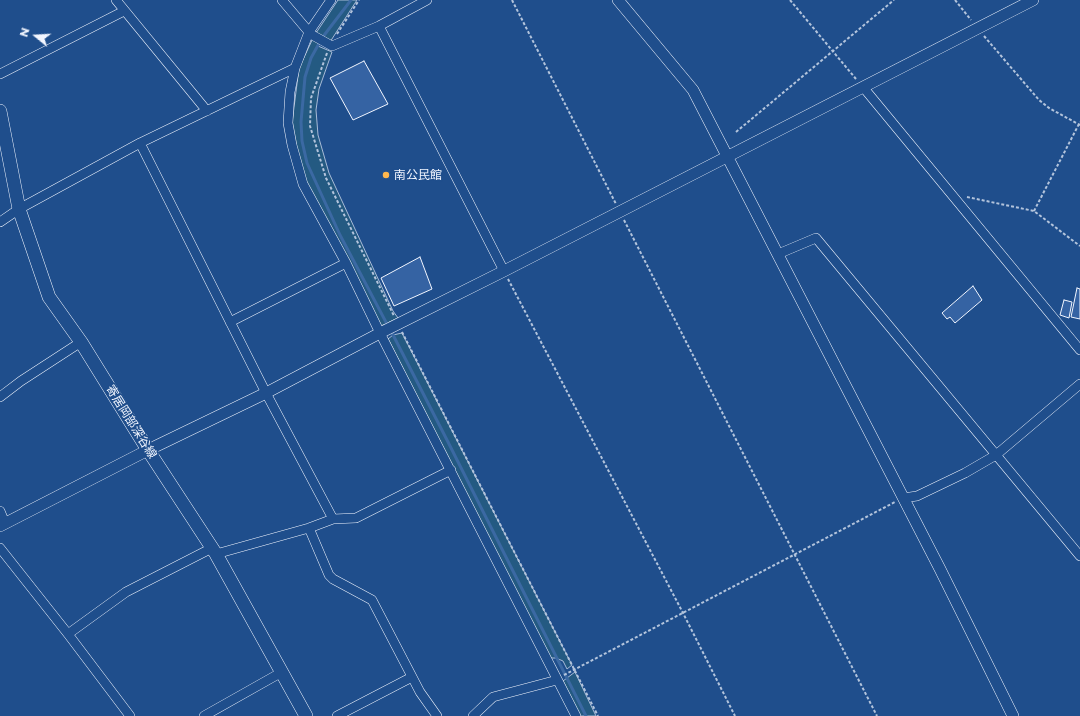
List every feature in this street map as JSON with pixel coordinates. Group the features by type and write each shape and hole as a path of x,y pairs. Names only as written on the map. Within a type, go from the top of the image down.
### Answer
{"main road":[{"name":"寄居岡部深谷線","path":"0,111 19,208 49,297 81,342 148,450 214,551 306,716"}],"street":[{"path":"116,0 207,111"},
{"path":"282,0 311,34 331,45 379,26 427,0"},
{"path":"331,0 311,34 295,68 290,92 288,123 292,145 304,184 559,678 576,716"},
{"path":"618,0 693,90 903,498 1013,716"},
{"path":"0,512 2,524 148,450 266,393 380,333 1033,0"},
{"path":"0,74 124,11"},
{"path":"379,26 504,271"},
{"path":"0,222 19,208 140,143 295,68"},
{"path":"863,87 1080,350"},
{"path":"140,143 266,393 333,519"},
{"path":"778,254 816,238 1080,556"},
{"path":"230,322 346,263"},
{"path":"0,397 21,381 81,342"},
{"path":"903,498 917,496 966,472 996,455 1080,384"},
{"path":"68,634 126,592 214,551 310,528 333,519 356,518 451,470"},
{"path":"310,528 329,575 340,583 372,600 420,692 437,716"},
{"path":"0,548 130,716"},
{"path":"204,716 282,672"},
{"path":"337,716 412,677"},
{"path":"473,716 493,697 559,678"}],"path":[{"path":"359,0 331,45 321,67 311,98 310,126 326,178 398,324 573,670 598,716"},
{"path":"512,0 877,716"},
{"path":"790,0 863,87"},
{"path":"736,132 894,0"},
{"path":"955,0 1038,100 1049,108 1080,124 1034,211"},
{"path":"952,194 1034,211 1080,246"},
{"path":"504,271 683,613 735,716"},
{"path":"559,678 903,498"}],"shaded area":[{"path":"338,0 357,0 330,42 322,38 318,46 332,52 319,89 316,110 318,135 329,173 393,311 398,318 381,326 306,183 292,123 299,68 314,36"},
{"path":"402,333 572,665 567,669 563,661 556,658 550,658 388,339 393,335"},
{"path":"575,672 596,716 580,716 563,681"}],"building":[{"path":"364,61 388,104 353,120 330,78"},
{"path":"420,257 432,289 394,306 381,278"},
{"path":"973,286 982,300 955,323 950,317 947,319 942,313"},
{"path":"1077,288 1080,289 1080,319 1071,317"},
{"path":"1064,300 1072,302 1069,318 1060,315"}],"waterway":[{"path":"351,0 322,38 311,58 305,77 301,122 302,141 307,163 340,235 388,326"},
{"path":"391,331 586,716"}],"place":[{"name":"南公民館","path":"386,175"}]}
